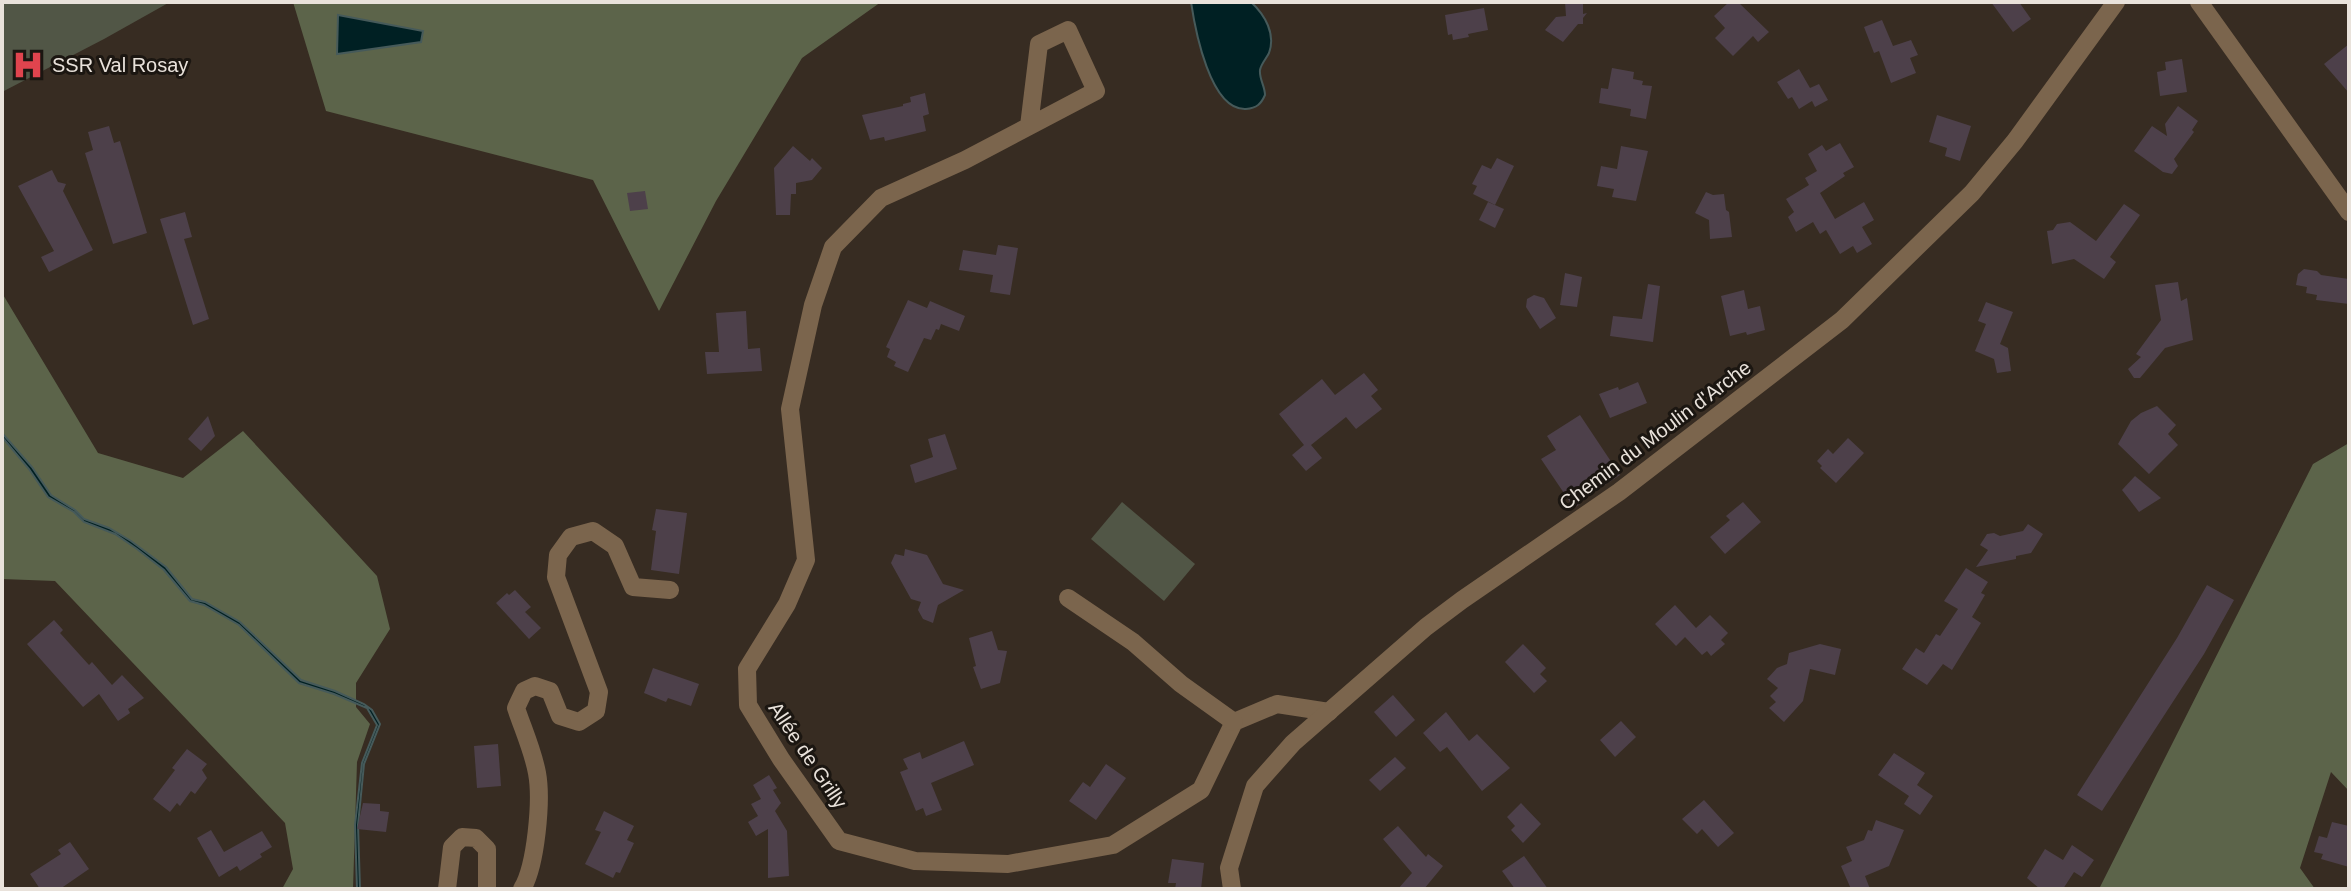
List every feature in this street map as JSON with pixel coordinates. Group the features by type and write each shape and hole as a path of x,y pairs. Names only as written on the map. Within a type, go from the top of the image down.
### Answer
{"street":[{"name":"Chemin du Moulin d'Arche","path":"1232,889 1229,868 1255,786 1293,743 1450,609 1505,568 1619,492 1842,320 1972,193 2015,141 2116,2"},
{"path":"2199,2 2349,212"},
{"name":"Allée de Grilly","path":"1029,126 1039,44 1068,30 1096,91 965,160 881,198 833,247 813,305 790,409 806,560 787,604 747,669 748,705 781,759 839,841 915,861 1008,864 1113,845 1201,790 1234,722"},
{"path":"522,889 528,879 537,834 538,774 516,708 524,691 535,686 550,691 560,716 579,722 596,711 599,692 556,577 558,555 571,537 593,531 615,546 633,587 670,590"},
{"path":"1068,598 1133,642 1181,684 1234,722 1277,704 1329,712"},
{"path":"447,889 452,847 462,837 476,838 487,849 487,889"}],"green space":[{"name":"SSR Val Rosay","path":"2,2 170,2 2,92"},
{"path":"293,2 881,2 802,58 716,201 659,311 593,180 326,111"},
{"path":"2,293 98,453 183,478 243,431 377,576 390,629 356,683 356,707 370,724 357,762 353,889 282,889 293,869 285,823 55,581 2,579"},
{"path":"2349,443 2349,791 2331,772 2300,868 2315,889 2099,889 2313,464"},
{"path":"1122,502 1195,564 1164,601 1091,539"}],"water":[{"path":"1191,2 1251,2 1265,19 1271,46 1260,70 1265,95 1256,107 1246,109 1233,106 1214,83 1206,66"},
{"path":"338,15 423,31 421,42 337,54"},
{"path":"2,433 32,467 51,495 84,519 109,528 131,541 166,567 192,599 205,602 240,622 301,680 335,691 372,710 380,724 364,764 358,825 360,889 357,889 355,825 362,763 377,725 367,708 299,683 239,625 204,605 190,601 164,570 137,549 115,534 84,522 74,512 48,497"}],"building":[{"path":"1565,2 1583,2 1583,14 1587,13 1583,24 1578,24 1563,42 1545,30 1556,17 1566,16"},
{"path":"1729,2 1738,2 1769,32 1758,42 1753,36 1733,56 1715,38 1725,28 1714,16"},
{"path":"1991,2 2019,2 2031,19 2013,32"},
{"path":"1484,8 1488,30 1453,40 1452,34 1448,35 1445,15"},
{"path":"1882,20 1893,46 1911,40 1918,55 1910,58 1916,73 1891,83 1879,51 1874,53 1864,27"},
{"path":"2349,44 2349,93 2324,64"},
{"path":"2182,59 2187,92 2160,96 2157,72 2166,70 2165,62"},
{"path":"1612,68 1634,72 1633,79 1643,81 1642,85 1652,86 1646,119 1630,116 1631,109 1599,103 1601,88 1608,89"},
{"path":"1799,69 1810,88 1819,84 1828,100 1815,107 1812,101 1799,109 1792,97 1788,99 1777,82"},
{"path":"925,93 929,114 923,116 926,131 885,141 884,137 870,140 862,115 903,106 911,102 910,97"},
{"path":"2178,106 2198,121 2192,130 2194,132 2174,159 2178,166 2172,174 2163,172 2134,151 2152,126 2167,136 2165,124"},
{"path":"1937,115 1971,126 1960,161 1945,156 1947,148 1929,142"},
{"path":"109,126 114,143 120,141 147,233 113,244 85,153 93,150 88,132"},
{"path":"1840,143 1854,167 1820,193 1835,219 1864,202 1874,220 1862,227 1872,244 1857,253 1853,246 1840,254 1826,230 1820,234 1813,222 1796,232 1788,217 1794,212 1786,199 1809,185 1805,178 1817,171 1808,154 1822,145 1826,151"},
{"path":"793,146 822,168 812,180 796,183 796,194 791,194 790,215 776,215 774,168"},
{"path":"1621,146 1648,151 1636,201 1612,197 1614,189 1597,186 1601,166 1617,169"},
{"path":"1497,158 1514,166 1495,205 1473,194 1477,186 1472,184 1482,165 1491,169"},
{"path":"52,170 58,182 66,184 63,191 93,250 49,272 41,257 54,251 18,186"},
{"path":"645,191 648,209 630,211 627,193"},
{"path":"1706,192 1724,194 1732,237 1710,239 1709,220 1695,213"},
{"path":"1488,202 1504,209 1495,228 1479,220"},
{"path":"2124,204 2140,215 2110,257 2116,262 2104,279 2074,259 2052,264 2047,231 2053,230 2057,224 2070,222 2096,241"},
{"path":"185,212 192,237 184,239 209,319 193,325 160,219"},
{"path":"998,245 1018,248 1010,295 990,292 993,275 959,270 963,250 996,255"},
{"path":"2304,269 2349,279 2349,304 2316,300 2317,295 2306,293 2307,287 2296,285 2298,274"},
{"path":"1565,273 1582,277 1577,307 1560,305"},
{"path":"2178,282 2181,301 2187,298 2193,340 2165,348 2140,378 2134,378 2128,369 2141,357 2136,354 2161,320 2155,285"},
{"path":"1648,284 1660,286 1653,342 1610,336 1613,316 1642,319"},
{"path":"1744,290 1748,309 1760,306 1765,330 1730,336 1721,296"},
{"path":"1534,295 1544,298 1556,318 1540,329 1526,307 1527,299"},
{"path":"908,300 927,308 930,301 965,316 959,331 941,324 931,340 924,338 908,372 894,366 896,362 887,357 890,349 886,347"},
{"path":"1986,302 2013,312 2000,344 2008,348 2011,371 1997,373 1994,359 1975,351 1986,324 1978,321"},
{"path":"746,311 748,349 760,348 762,371 707,374 705,352 719,352 716,313"},
{"path":"1364,373 1378,390 1371,396 1382,409 1356,429 1346,417 1311,445 1322,458 1306,471 1292,455 1304,445 1279,414 1322,379 1335,395"},
{"path":"1638,382 1647,403 1610,418 1599,394"},
{"path":"2157,406 2176,425 2168,434 2178,445 2149,474 2118,444 2131,421"},
{"path":"1580,415 1620,475 1594,492 1580,487 1580,504 1574,508 1541,459 1556,450 1547,436"},
{"path":"208,416 215,436 201,451 188,439"},
{"path":"945,434 957,469 915,483 910,465 933,457 928,439"},
{"path":"1848,438 1864,453 1836,483 1817,461 1828,449 1833,454"},
{"path":"2135,476 2161,498 2139,512 2122,490"},
{"path":"1743,502 1761,522 1725,554 1710,537 1730,520 1726,516"},
{"path":"656,509 687,513 679,574 651,570"},
{"path":"2028,524 2043,534 2031,553 1976,567 1988,550 1980,545 1987,534 2000,536 2023,531"},
{"path":"905,549 927,555 943,584 964,590 938,605 933,623 923,619 918,610 921,602 911,599 891,563 895,554 904,556"},
{"path":"1966,568 1988,582 1981,593 1985,595 1972,617 1981,623 1952,670 1943,664 1927,685 1902,669 1916,648 1924,653 1936,634 1940,636 1958,609 1944,601"},
{"path":"2207,585 2234,600 2204,654 2102,811 2077,795"},
{"path":"515,590 531,607 525,612 541,628 529,639 496,603"},
{"path":"1675,605 1696,628 1710,615 1728,633 1721,640 1725,644 1711,656 1707,651 1702,655 1685,637 1676,646 1655,624"},
{"path":"54,620 63,630 60,633 112,685 122,675 144,698 128,709 130,713 118,721 99,694 83,707 27,644"},
{"path":"992,631 998,650 1007,651 1000,683 981,689 973,667 976,666 969,638"},
{"path":"1523,644 1546,668 1540,674 1547,681 1534,693 1505,662"},
{"path":"1820,644 1841,649 1835,675 1810,669 1803,701 1784,722 1769,708 1776,702 1770,696 1778,688 1767,679 1777,668 1787,664 1789,653"},
{"path":"653,668 699,684 691,706 668,698 666,702 644,693"},
{"path":"1393,695 1415,720 1396,737 1374,712"},
{"path":"1446,712 1469,741 1477,734 1510,768 1482,791 1447,747 1440,752 1423,733"},
{"path":"1621,721 1636,737 1615,757 1600,740"},
{"path":"964,741 974,765 931,783 942,810 926,816 923,808 916,811 900,772 908,769 903,759 920,752 922,759"},
{"path":"498,744 501,786 477,788 474,746"},
{"path":"187,749 207,764 202,770 207,778 195,794 191,791 180,806 177,803 170,812 153,799"},
{"path":"1894,753 1925,773 1917,785 1933,796 1920,815 1904,804 1909,796 1878,775"},
{"path":"1395,757 1406,768 1380,791 1369,780"},
{"path":"1106,764 1126,778 1096,820 1069,801 1083,782 1090,787"},
{"path":"769,775 781,803 775,811 787,831 789,876 768,878 768,829 756,836 748,822 758,816 751,804 761,799 753,785"},
{"path":"1704,800 1734,833 1718,847 1702,829 1697,834 1682,819"},
{"path":"363,803 380,804 380,811 389,812 386,832 357,829"},
{"path":"1521,803 1541,824 1523,843 1511,830 1515,826 1507,817"},
{"path":"604,811 634,826 627,840 634,843 620,873 616,872 613,878 585,864 601,832 595,830"},
{"path":"1876,820 1904,830 1889,866 1865,876 1870,889 1851,889 1841,866 1852,861 1846,847 1864,840"},
{"path":"2332,822 2349,826 2349,867 2321,859 2323,854 2314,852 2319,836 2327,838"},
{"path":"1398,826 1426,857 1428,854 1443,866 1424,889 1398,889 1412,873 1383,839"},
{"path":"211,830 224,852 262,831 272,847 240,871 237,866 219,877 197,838"},
{"path":"70,842 89,869 60,889 40,889 30,874 61,854 58,850"},
{"path":"2072,845 2094,860 2082,877 2074,872 2063,889 2040,889 2027,878 2045,849 2063,860"},
{"path":"1524,856 1548,889 1515,889 1502,871"},
{"path":"1172,859 1204,863 1201,889 1175,889 1176,883 1168,883"}],"place":[{"name":"SSR Val Rosay","path":"28,65"}]}
